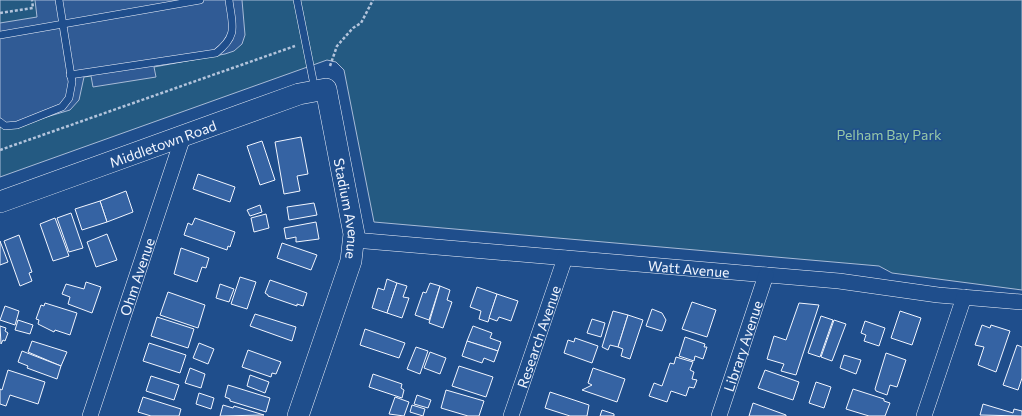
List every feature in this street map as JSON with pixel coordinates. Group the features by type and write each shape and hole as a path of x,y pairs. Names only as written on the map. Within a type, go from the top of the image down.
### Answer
{"street":[{"name":"Middletown Road","path":"0,202 320,89"},
{"name":"Stadium Avenue","path":"298,416 352,261 354,240 320,89"},
{"name":"Ohm Avenue","path":"90,416 183,137"},
{"name":"Watt Avenue","path":"354,240 838,281 964,297 1022,302"},
{"name":"Research Avenue","path":"511,416 564,258"},
{"name":"Library Avenue","path":"718,416 766,275"},
{"path":"924,416 964,297"}],"lane":[{"path":"0,122 5,126 17,124 62,107 69,98 72,82 59,0"},
{"path":"0,35 200,0"},
{"path":"70,75 216,52 228,43 233,33 229,0"},
{"path":"297,0 305,43 320,89"}],"path":[{"path":"0,13 33,8 32,0"},
{"path":"330,66 337,46 353,28 362,23 374,0"},
{"path":"0,150 305,43"}],"green space":[{"name":"Pelham Bay Park","path":"0,0 1022,0 1022,290 892,273 879,266 374,222 344,70 336,62 327,60 0,177"}],"shaded area":[{"path":"35,0 242,0 245,35 242,44 234,51 154,67 156,77 93,87 91,76 84,77 79,100 70,110 6,129 0,127 0,23 37,17"}],"building":[{"path":"301,137 308,174 297,176 300,191 284,194 275,142"},
{"path":"262,141 275,180 260,185 247,146"},
{"path":"198,174 235,187 230,202 193,189"},
{"path":"126,191 133,212 107,222 100,201"},
{"path":"100,201 107,222 82,230 75,209"},
{"path":"314,203 317,215 289,220 287,207"},
{"path":"260,205 262,212 250,216 247,210"},
{"path":"71,213 83,248 69,252 57,218"},
{"path":"266,214 269,228 254,232 251,218"},
{"path":"55,218 69,256 53,261 40,224"},
{"path":"195,218 235,232 230,247 228,246 227,250 184,235 188,223 192,225"},
{"path":"316,222 319,239 296,242 296,237 286,239 284,228"},
{"path":"107,234 117,260 96,267 87,242"},
{"path":"19,235 32,272 29,273 32,281 20,286 4,241"},
{"path":"0,241 8,262 0,265"},
{"path":"282,243 317,255 311,270 277,258"},
{"path":"181,248 209,258 206,268 202,267 197,282 174,274"},
{"path":"240,277 256,282 247,309 231,304"},
{"path":"387,279 397,283 387,313 372,308 378,288 384,290"},
{"path":"270,280 307,293 303,306 297,304 297,306 268,296 265,293"},
{"path":"86,282 101,287 92,313 68,304 70,297 62,294 66,284 84,289"},
{"path":"397,283 407,286 403,297 409,298 402,318 387,313"},
{"path":"430,283 440,286 429,320 415,315 423,292 426,293"},
{"path":"220,284 234,289 229,302 216,298"},
{"path":"440,286 450,290 447,300 452,302 443,328 429,323"},
{"path":"477,287 497,294 488,322 479,319 481,311 470,307"},
{"path":"168,292 205,305 198,328 160,315"},
{"path":"497,294 518,301 511,321 499,317 497,321 489,318"},
{"path":"692,302 716,310 707,337 682,329"},
{"path":"45,303 77,313 70,335 55,330 54,332 38,324 39,320 36,319 41,305 44,306"},
{"path":"799,303 819,305 796,375 781,371 784,364 767,359 774,336 786,340"},
{"path":"5,306 19,311 15,325 0,320"},
{"path":"652,309 662,313 666,320 662,331 646,326"},
{"path":"613,311 628,315 618,347 610,345 608,350 602,347"},
{"path":"900,311 921,318 912,345 891,338"},
{"path":"255,314 296,327 292,341 250,326"},
{"path":"628,315 643,320 630,359 621,356 623,349 618,347"},
{"path":"821,316 833,320 820,357 808,353"},
{"path":"157,317 194,329 188,348 151,336"},
{"path":"592,319 605,323 601,337 587,333"},
{"path":"18,320 33,325 30,334 15,330"},
{"path":"834,320 846,324 832,361 821,357"},
{"path":"865,321 885,328 879,346 864,341 866,335 861,333"},
{"path":"982,325 990,328 991,325 1010,331 996,372 978,365 984,347 975,345"},
{"path":"0,326 6,328 5,331 8,333 5,341 3,340 1,344"},
{"path":"473,326 492,333 490,338 501,342 498,351 467,341"},
{"path":"365,329 405,343 399,358 360,345"},
{"path":"685,337 705,344 704,347 707,347 703,359 695,356 694,361 679,356"},
{"path":"575,338 598,346 592,363 564,353 568,340 574,342"},
{"path":"32,341 67,352 61,366 28,352"},
{"path":"467,341 498,351 494,362 484,358 482,363 462,356"},
{"path":"149,343 186,355 180,373 143,361"},
{"path":"199,343 214,349 208,364 193,358"},
{"path":"1017,345 1022,347 1022,378 1018,390 1003,385"},
{"path":"416,347 428,351 420,374 407,369"},
{"path":"248,350 281,362 276,374 272,373 271,377 242,367"},
{"path":"22,351 61,366 57,379 27,368 28,366 18,362"},
{"path":"430,352 446,358 440,374 424,368"},
{"path":"886,353 906,360 897,387 890,385 887,395 876,391 875,389"},
{"path":"844,355 861,360 856,374 840,368"},
{"path":"676,357 693,362 690,370 694,372 692,379 697,380 694,388 689,387 686,396 671,391 667,402 649,396 654,383 662,386 670,363 674,364"},
{"path":"459,366 493,377 486,397 452,386"},
{"path":"190,368 205,374 201,388 185,383"},
{"path":"593,368 625,379 617,402 582,390 592,385 588,383"},
{"path":"8,370 45,382 38,404 10,395 6,406 0,404 0,389 2,390"},
{"path":"765,370 799,382 793,400 758,388"},
{"path":"373,374 402,384 401,388 404,390 402,398 369,387"},
{"path":"250,375 269,382 265,393 247,386"},
{"path":"151,376 179,385 174,400 146,391"},
{"path":"816,382 831,387 824,408 809,403"},
{"path":"228,385 270,398 266,412 230,401 230,399 225,397"},
{"path":"853,389 884,399 884,401 890,403 885,416 869,416 846,409"},
{"path":"446,390 484,401 479,416 468,416 441,408"},
{"path":"550,392 589,405 587,416 570,416 545,408"},
{"path":"199,393 214,398 211,409 196,404"},
{"path":"417,395 431,400 428,408 414,404"},
{"path":"143,397 181,409 179,416 151,416 138,412"},
{"path":"395,397 409,402 404,416 389,414"},
{"path":"753,403 786,415 786,416 749,416"},
{"path":"983,404 1013,413 1014,409 1022,411 1022,416 980,415"},
{"path":"223,405 233,408 234,406 264,415 220,416"},
{"path":"412,405 425,409 423,416 410,412"},
{"path":"602,410 614,414 614,416 600,416"}]}
